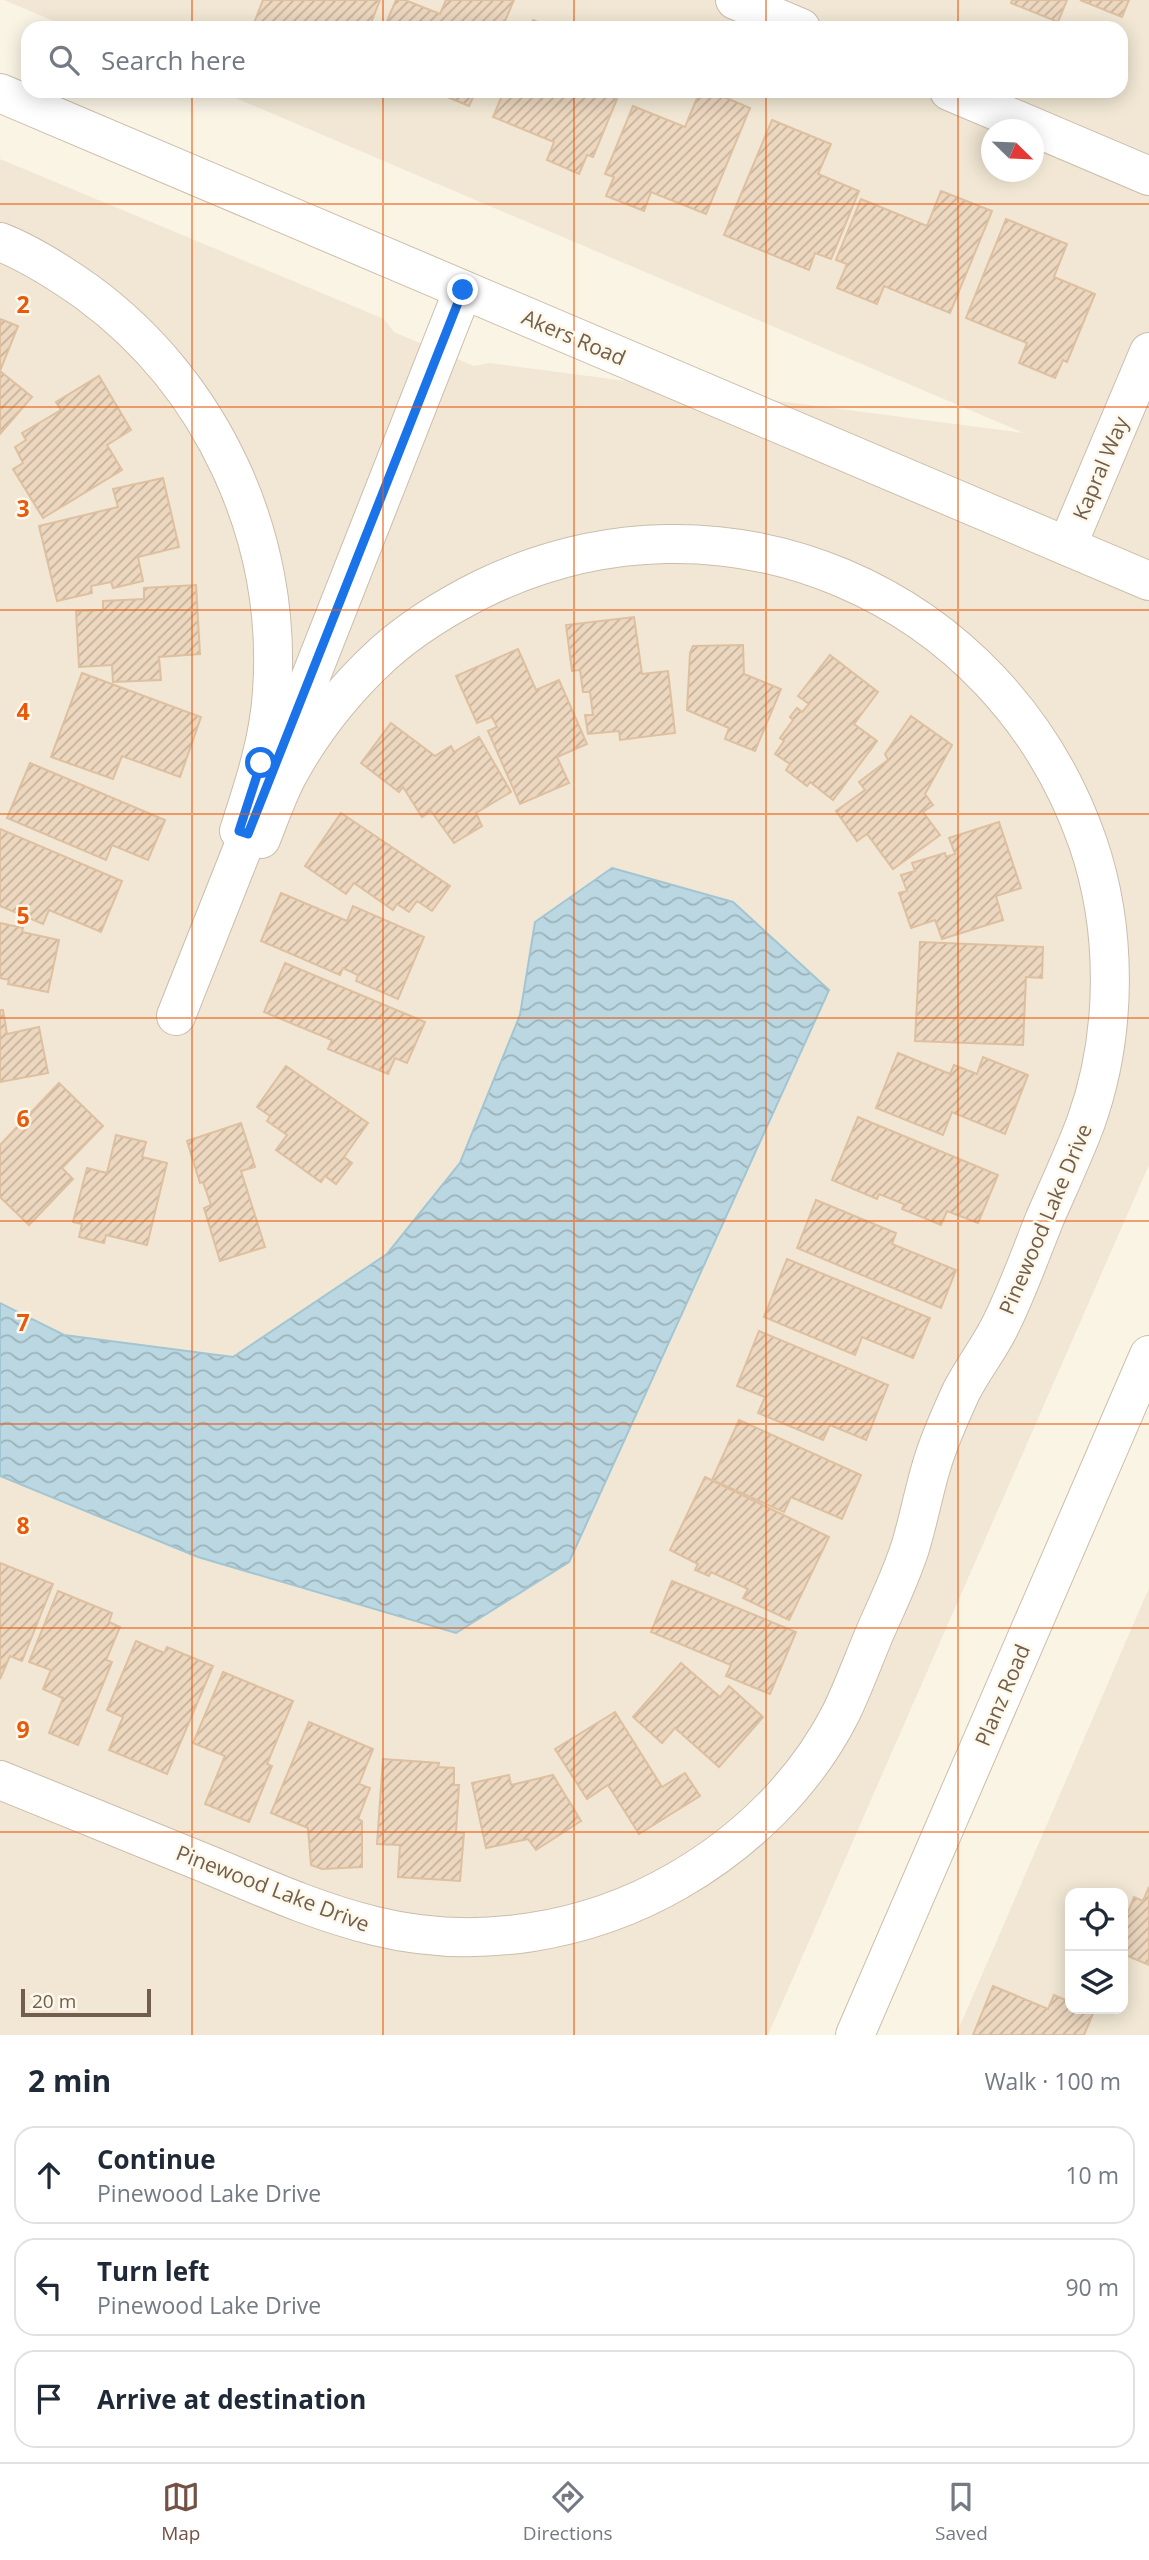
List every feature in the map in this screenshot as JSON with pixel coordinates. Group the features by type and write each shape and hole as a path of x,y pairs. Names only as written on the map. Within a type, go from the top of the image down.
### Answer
{"street":[{"path":"735,0 784,21"},
{"name":"Akers Road","path":"0,93 1149,581"},
{"path":"965,98 1149,176"},
{"path":"0,242 73,282 114,312 164,362 206,419 239,483 261,551 272,621 270,704 261,763 239,831 248,834"},
{"path":"176,1016 463,290"},
{"name":"Kapral Way","path":"1067,546 1149,352"},
{"name":"Pinewood Lake Drive","path":"0,1780 316,1909 380,1928 452,1937 518,1934 583,1922 651,1896 708,1863 754,1827 799,1778 839,1717 908,1554 934,1458 964,1386 1000,1328 1088,1117 1105,1036 1110,982 1105,914 1089,847 1060,777 1024,719 973,662 920,619 860,585 789,558 714,545 646,544 578,554 513,574 445,607 384,653 336,703 289,772 261,839 248,834"},
{"name":"Planz Road","path":"855,2035 1149,1355"}],"shaded area":[{"path":"4,0 1149,0 1149,1165 768,2035 0,2035 0,159 384,319 394,332 474,366 489,363 1024,433 235,98 1128,98 1128,21 54,21"},
{"path":"1149,1588 1149,2035 956,2035"}],"water":[{"path":"612,868 733,902 829,990 569,1562 456,1633 198,1557 0,1476 0,1303 64,1335 233,1357 387,1254 460,1163 520,1015 535,922"}],"building":[{"path":"263,0 380,0 372,21 255,21"},
{"path":"396,0 405,0 440,14 446,0 514,0 505,21 387,21"},
{"path":"1012,0 1067,0 1058,21 1011,3"},
{"path":"1080,0 1129,0 1122,17"},
{"path":"450,98 473,98 469,106"},
{"path":"501,98 617,99 593,157 587,155 579,174 547,160 554,142 493,117"},
{"path":"697,98 726,98 750,108 706,214 651,192 644,211 606,196 614,177 605,174 633,106 685,127"},
{"path":"772,120 831,144 818,174 859,191 831,259 815,253 809,270 724,235"},
{"path":"941,191 992,211 950,313 884,286 877,304 837,288 847,264 836,260 861,199 927,226"},
{"path":"1006,219 1067,244 1054,277 1095,294 1067,362 1063,360 1055,378 1019,363 1027,343 966,318"},
{"path":"0,319 18,326 0,371"},
{"path":"0,371 32,397 0,434"},
{"path":"99,376 131,430 107,445 122,470 43,518 13,469 23,463 15,447 26,440 22,433 61,410 56,402"},
{"path":"163,478 179,547 138,557 143,581 113,588 111,582 91,586 92,593 57,601 39,526 118,507 113,489"},
{"path":"196,585 200,654 159,657 161,680 113,682 112,665 79,667 76,611 103,610 103,601 144,599 144,588"},
{"path":"634,617 642,674 668,671 675,733 620,740 619,731 588,734 585,715 593,715 590,692 583,692 580,670 572,671 566,625"},
{"path":"743,645 744,674 781,689 755,751 725,739 729,728 687,710 690,653 693,646"},
{"path":"518,649 536,690 559,680 587,744 557,757 569,783 520,804 488,731 497,727 492,717 477,723 456,676"},
{"path":"830,655 878,692 854,724 877,741 833,800 810,782 807,786 786,770 790,764 775,754 784,741 780,738 793,720 790,717 797,708 802,712 809,704 798,696"},
{"path":"82,673 201,717 180,777 122,756 113,779 51,757"},
{"path":"911,716 952,745 925,794 933,805 923,812 940,835 893,869 867,834 857,841 836,811 865,790 859,782 888,760 885,754"},
{"path":"391,723 435,756 451,746 454,752 479,737 511,792 476,813 482,826 454,843 431,811 422,817 403,787 399,792 361,763"},
{"path":"30,763 165,820 148,860 112,845 106,860 7,818"},
{"path":"341,813 450,886 432,911 417,901 409,912 397,904 393,910 354,883 346,894 305,866"},
{"path":"999,822 1021,888 996,896 1003,920 942,939 935,920 911,928 899,893 907,891 901,875 915,871 912,863 945,853 946,857 955,854 949,838"},
{"path":"0,829 122,881 101,932 49,910 43,924 0,906"},
{"path":"281,893 347,921 353,906 424,937 398,999 356,981 358,975 343,968 340,975 261,941"},
{"path":"0,923 23,928 22,932 59,940 48,992 8,984 9,980 0,978"},
{"path":"920,942 1043,947 1042,978 1026,977 1023,1045 915,1041"},
{"path":"285,963 425,1022 407,1063 395,1058 388,1074 328,1049 332,1040 264,1012"},
{"path":"0,1010 3,1010 7,1034 39,1027 48,1073 0,1082"},
{"path":"898,1053 950,1074 954,1065 977,1074 983,1057 1028,1075 1005,1134 952,1112 943,1135 876,1108"},
{"path":"286,1066 368,1123 344,1157 352,1163 336,1184 325,1176 321,1182 276,1150 287,1135 267,1121 270,1116 257,1107"},
{"path":"59,1083 103,1126 62,1168 73,1179 29,1225 0,1197 0,1145"},
{"path":"858,1117 998,1175 978,1223 947,1211 941,1225 902,1209 904,1204 879,1194 877,1199 832,1180"},
{"path":"241,1123 255,1167 241,1171 265,1247 220,1261 204,1208 211,1205 203,1182 200,1183 187,1141"},
{"path":"116,1135 146,1142 142,1157 167,1163 147,1245 106,1235 104,1243 79,1237 82,1224 73,1222 87,1168 107,1173"},
{"path":"816,1200 896,1233 892,1244 956,1270 941,1308 797,1248"},
{"path":"787,1259 930,1318 913,1358 862,1337 855,1355 764,1317"},
{"path":"759,1331 888,1385 866,1440 830,1425 823,1440 758,1413 765,1397 737,1386"},
{"path":"739,1420 861,1475 842,1519 791,1497 784,1512 712,1480"},
{"path":"705,1477 829,1537 789,1620 743,1598 748,1589 711,1572 709,1576 695,1570 698,1564 670,1550"},
{"path":"0,1563 53,1584 22,1661 10,1656 0,1679"},
{"path":"672,1581 796,1632 770,1694 726,1676 731,1665 651,1632"},
{"path":"58,1591 112,1613 109,1622 120,1627 106,1660 112,1662 78,1745 49,1733 63,1698 43,1689 51,1670 29,1662"},
{"path":"136,1641 164,1653 167,1647 213,1666 167,1774 109,1750 123,1717 107,1710"},
{"path":"681,1663 720,1697 729,1686 763,1717 719,1767 675,1728 662,1743 633,1717"},
{"path":"223,1672 293,1701 267,1764 272,1766 249,1822 205,1804 225,1756 193,1743"},
{"path":"615,1712 662,1787 685,1773 700,1796 639,1834 608,1785 587,1799 555,1749"},
{"path":"309,1722 373,1749 359,1784 370,1788 358,1819 362,1821 362,1867 322,1869 311,1865 308,1828 271,1813"},
{"path":"383,1759 439,1763 438,1767 454,1768 454,1785 459,1785 456,1832 464,1833 460,1881 398,1877 400,1845 377,1844"},
{"path":"509,1775 511,1785 553,1775 581,1821 536,1850 528,1839 486,1848 472,1783"},
{"path":"1149,1887 1149,1965 1128,1956 1128,1912 1134,1897 1143,1901"},
{"path":"993,1986 1048,2009 1054,1995 1065,2000 1065,2014 1093,2014 1084,2035 973,2035"}],"route":[{"path":"261,763 239,831 248,834 463,290"}]}
